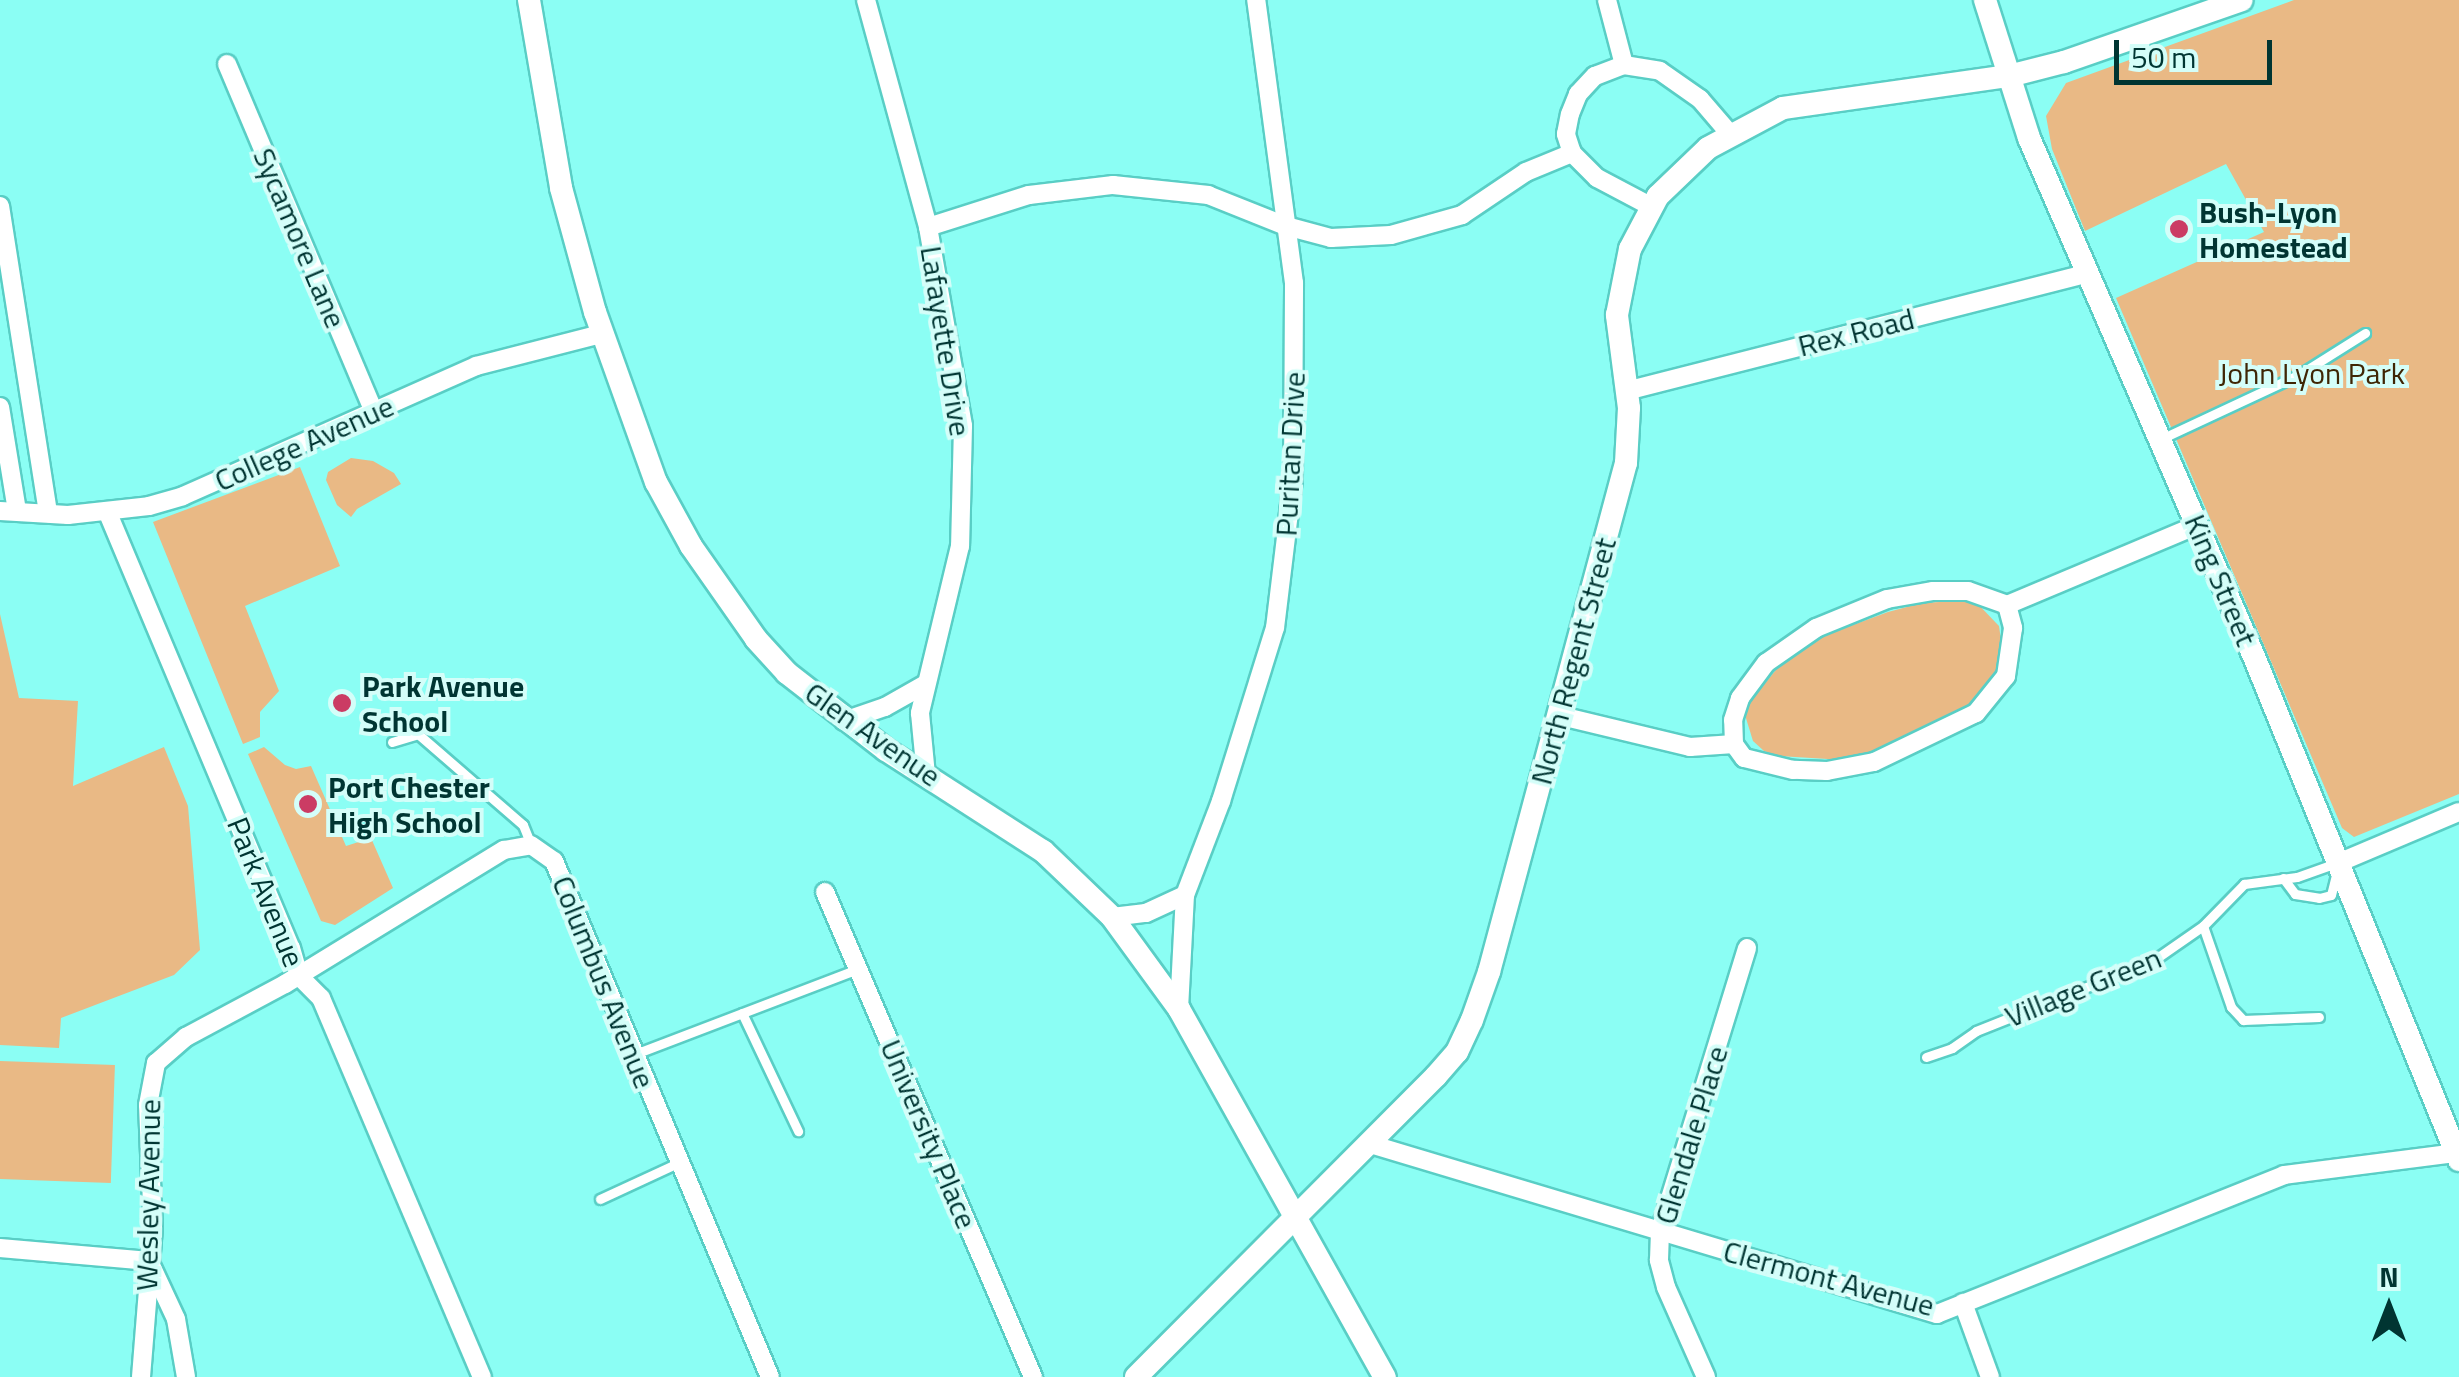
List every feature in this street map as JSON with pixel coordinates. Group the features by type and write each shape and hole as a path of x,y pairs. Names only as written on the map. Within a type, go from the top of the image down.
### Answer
{"street":[{"name":"Glen Avenue","path":"529,0 562,188 602,334 656,482 691,546 756,639 844,721 1043,851 1112,917 1179,1009 1385,1377"},
{"name":"Lafayette Drive","path":"866,0 928,227 960,394 964,500 951,594 924,685 920,713 926,775"},
{"name":"Puritan Drive","path":"1179,1009 1186,896 1222,801 1275,628 1294,480 1294,283 1256,0"},
{"path":"1607,0 1624,65"},
{"name":"King Street","path":"1985,0 2029,138 2197,525 2458,1156"},
{"name":"North Regent Street","path":"1136,1377 1457,1052 1472,1020 1626,463 1630,437 1617,314 1630,249 1652,207 1686,165 1730,134 1784,108 1829,98 1969,85 2009,76 2064,62 2242,0"},
{"name":"Sycamore Lane","path":"227,64 374,412"},
{"path":"1652,207 1596,178 1572,153 1566,134 1578,94 1595,76 1624,65 1660,71 1679,82 1730,134"},
{"path":"928,227 1029,196 1114,185 1208,195 1286,226 1331,238 1390,235 1462,215 1526,172 1572,153"},
{"path":"0,206 48,513"},
{"name":"Rex Road","path":"1626,391 2086,274"},
{"name":"College Avenue","path":"8,511 107,511 184,496 476,366 602,334"},
{"path":"0,408 8,511"},
{"name":"Park Avenue","path":"107,511 292,948 298,976 321,998 482,1377"},
{"path":"2008,605 2014,628 2012,652 1999,687 1976,713 1918,744 1874,762 1827,772 1762,765 1744,758 1734,744 1740,698 1752,678 1787,645 1816,628 1887,599 1933,591 1968,591 2008,605 2197,525"},
{"path":"844,721 885,707 924,685"},
{"path":"1557,716 1690,747 1734,744"},
{"path":"2338,862 2459,812"},
{"name":"Columbus Avenue","path":"298,976 504,850 531,846 554,861 770,1377"},
{"name":"University Place","path":"825,892 1033,1377"},
{"path":"1112,917 1146,913 1186,896"},
{"name":"Glendale Place","path":"1706,1377 1666,1287 1659,1260 1660,1231 1747,948"},
{"name":"Wesley Avenue","path":"141,1377 153,1230 148,1105 156,1063 186,1037 298,976"},
{"name":"Clermont Avenue","path":"1370,1144 1937,1314 2284,1175 2458,1156"},
{"path":"0,1248 149,1260 176,1319 186,1377"},
{"path":"1962,1303 1990,1377"}],"lane":[{"path":"2160,439 2300,374 2365,333"},
{"path":"392,742 418,734 524,826 531,846"},
{"path":"2283,878 2295,894 2319,898 2331,895 2338,862"},
{"name":"Village Green","path":"1926,1058 1952,1048 1976,1031 2154,960 2203,926 2244,884 2283,878 2338,862"},
{"path":"2203,926 2231,1007 2243,1020 2319,1018"},
{"path":"632,1054 858,969"},
{"path":"742,1013 798,1131"},
{"path":"600,1199 678,1163"}],"green space":[{"name":"John Lyon Park","path":"2294,0 2459,0 2459,794 2354,837 2342,828 2116,298 2264,232 2226,164 2085,231 2052,149 2046,116 2066,83"},
{"path":"351,458 373,461 394,473 401,484 357,509 351,517 337,505 326,480 328,472"},
{"path":"300,467 340,566 245,606 279,691 260,712 260,737 243,744 153,522"},
{"path":"1974,600 1999,626 2002,647 1997,669 1970,706 1875,752 1844,760 1779,756 1764,751 1753,741 1745,715 1750,702 1783,661 1826,635 1888,612 1922,603"},
{"path":"0,614 19,698 78,701 73,786 164,747 188,806 200,950 174,975 61,1018 59,1048 0,1045"},
{"path":"264,747 285,765 296,769 311,766 346,846 371,838 393,888 335,925 321,921 248,754"},
{"path":"0,1061 115,1065 111,1183 0,1179"}],"place":[{"name":"Bush-Lyon Homestead","path":"2179,229"},
{"name":"Park Avenue School","path":"342,703"},
{"name":"Port Chester High School","path":"308,804"}]}
